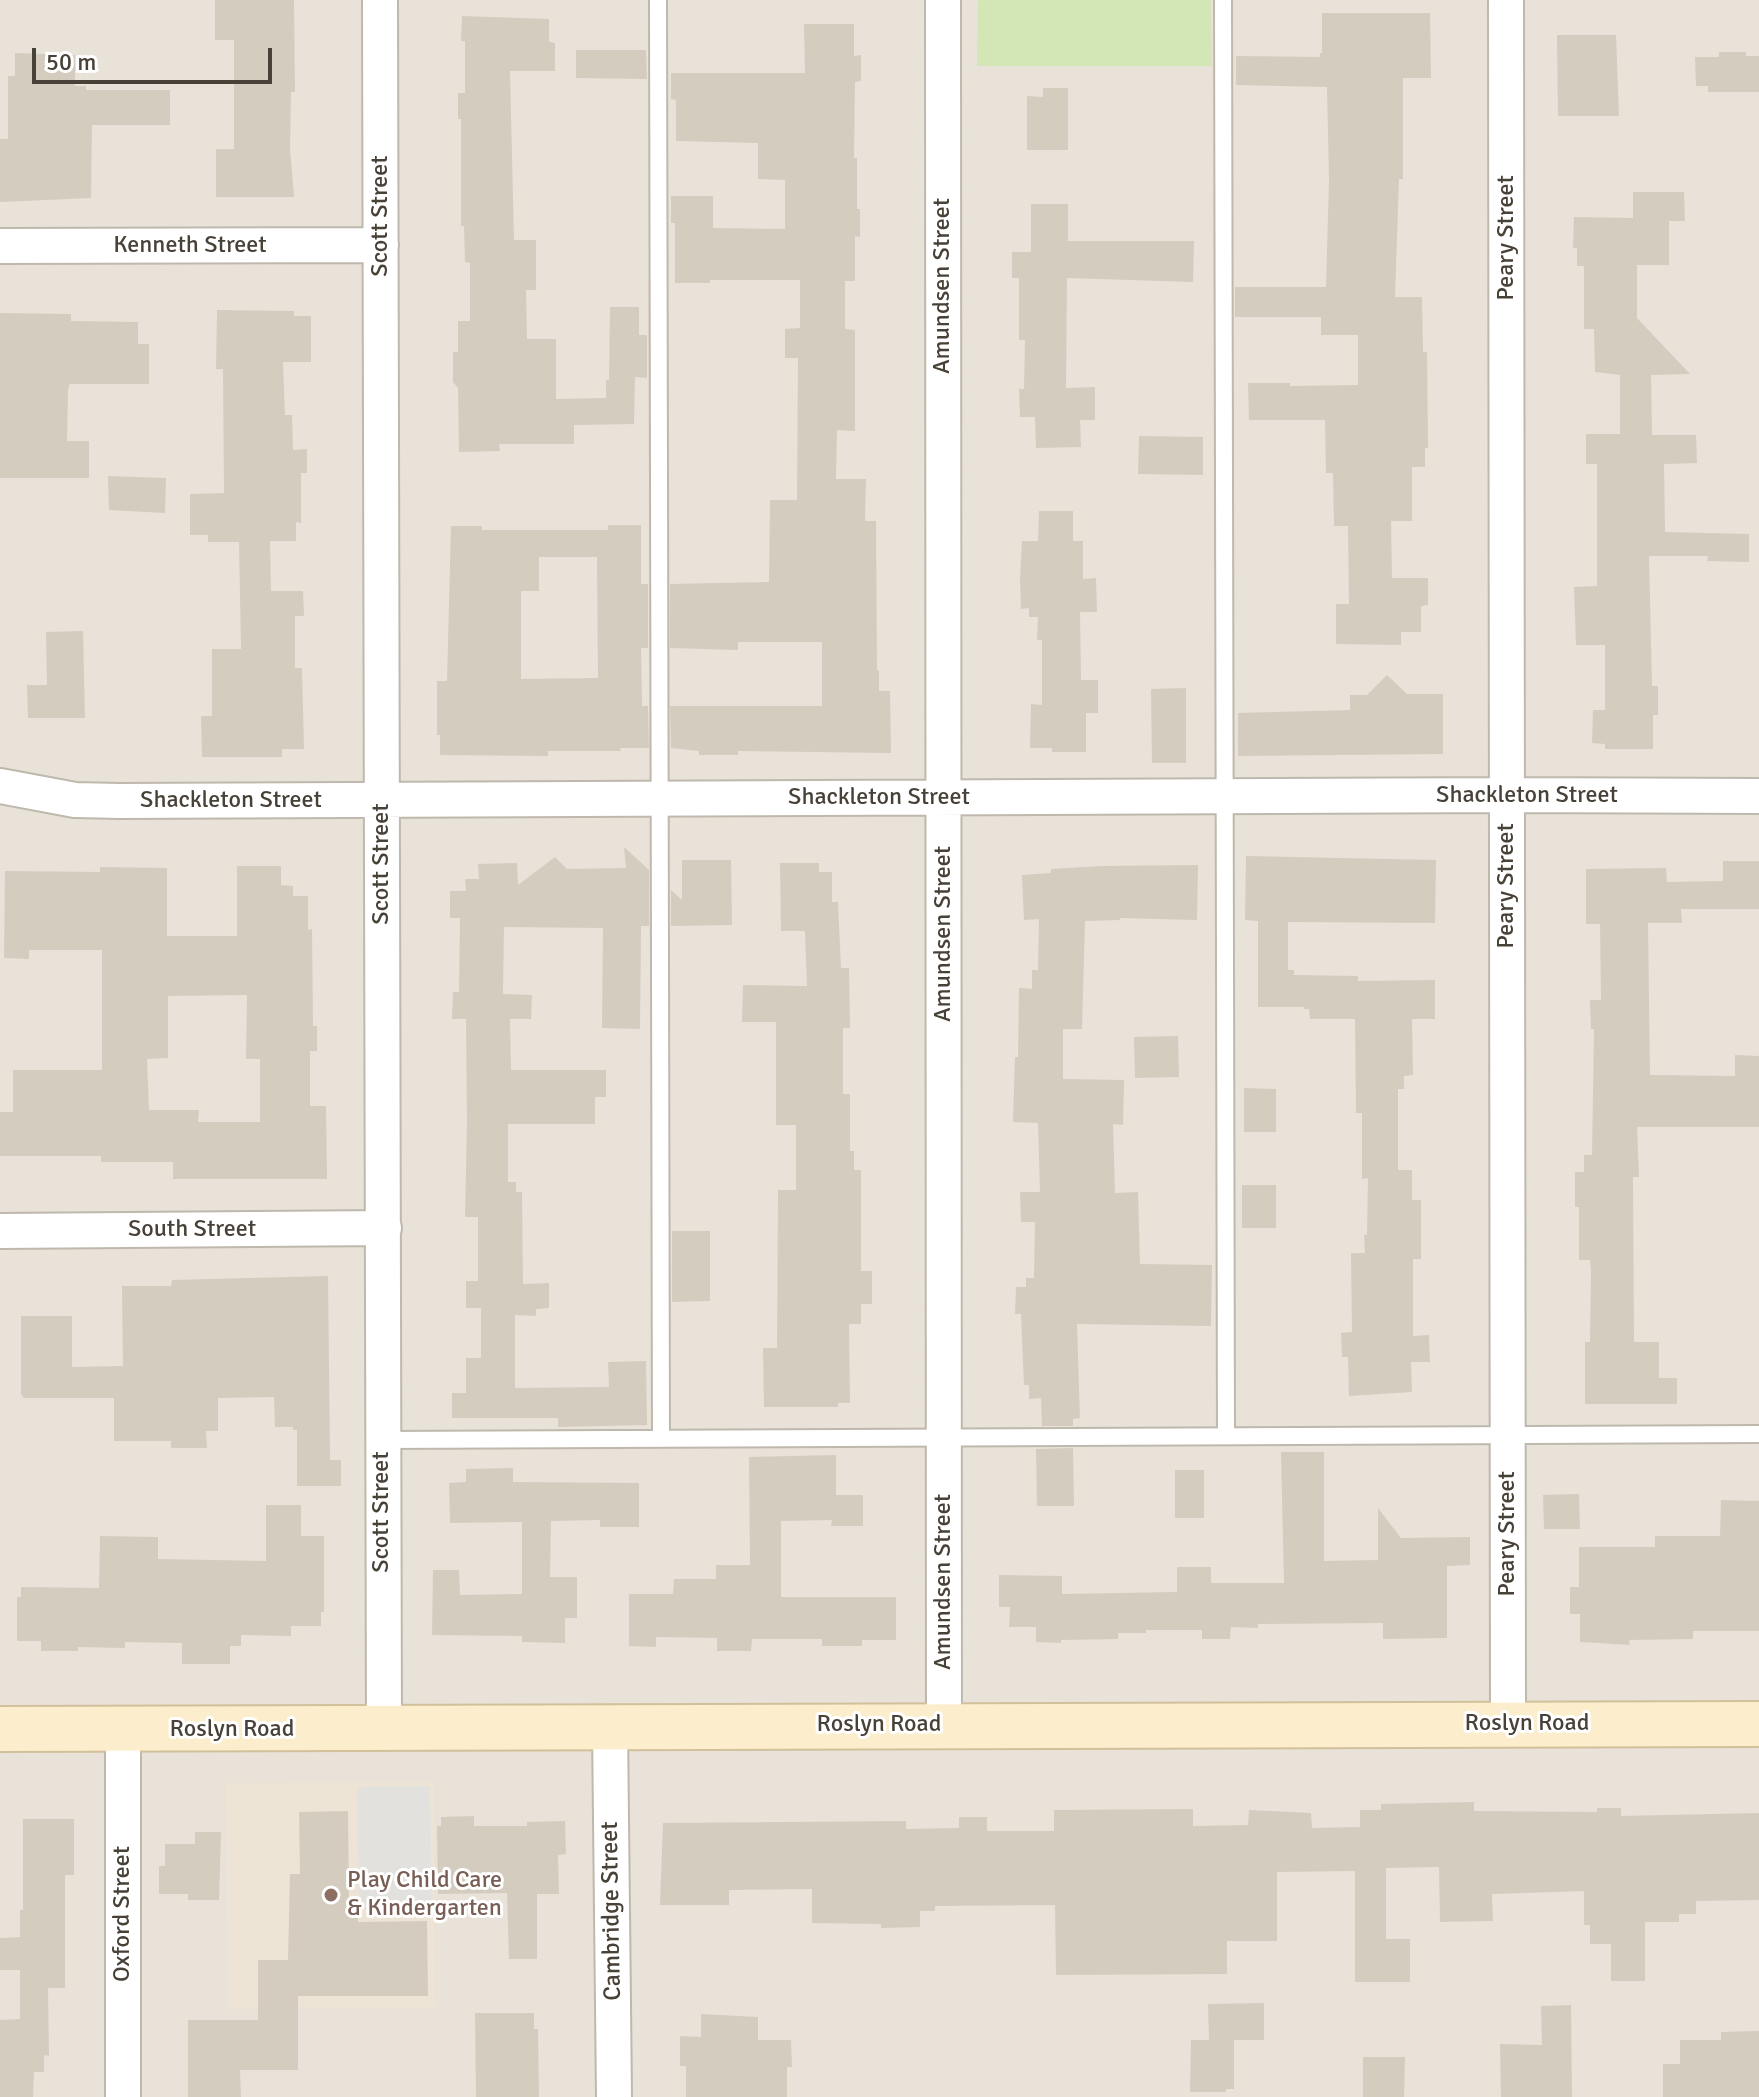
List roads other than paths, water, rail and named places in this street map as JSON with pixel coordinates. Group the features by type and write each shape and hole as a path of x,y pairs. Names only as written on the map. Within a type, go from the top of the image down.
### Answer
{"street":[{"name":"Scott Street","path":"380,0 384,1728"},
{"name":"Amundsen Street","path":"943,0 944,1725"},
{"name":"Peary Street","path":"1506,0 1508,1724"},
{"name":"Kenneth Street","path":"0,246 381,245"},
{"name":"Shackleton Street","path":"0,786 75,800 1759,796"},
{"name":"South Street","path":"0,1231 384,1228"},
{"name":"Roslyn Road","path":"0,1729 1759,1724"},
{"name":"Cambridge Street","path":"610,1726 614,2097"},
{"name":"Oxford Street","path":"123,1730 123,2097"}],"lane":[{"path":"658,0 661,1439"},
{"path":"1223,0 1226,1436"},
{"path":"382,1440 1759,1434"}],"place":[{"name":"Play Child Care & Kindergarten","path":"331,1895"}]}
